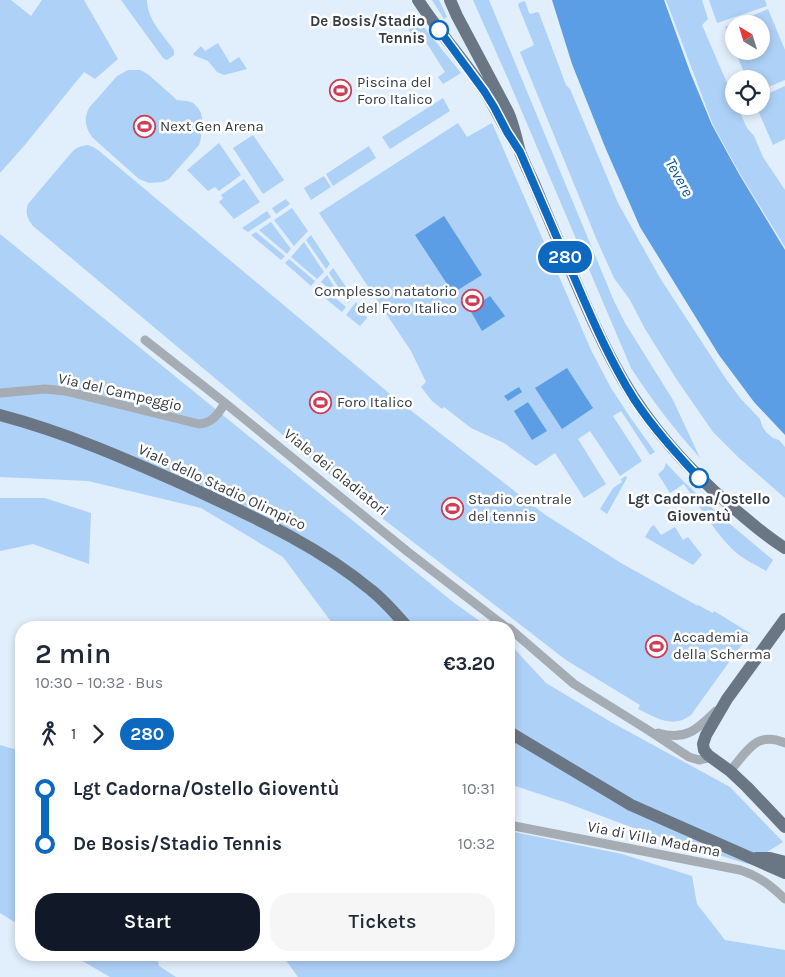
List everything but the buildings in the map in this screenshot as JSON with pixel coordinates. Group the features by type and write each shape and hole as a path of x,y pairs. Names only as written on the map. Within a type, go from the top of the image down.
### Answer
{"main road":[{"path":"418,0 484,91 520,152 585,304 623,381 635,400 665,440 713,491 769,538 785,548"},
{"path":"450,0 508,112 515,128 520,152"},
{"name":"Viale dello Stadio Olimpico","path":"0,416 54,431 90,444 174,480 278,529 309,546 355,577 380,598 401,621"},
{"path":"769,538 785,558"},
{"path":"785,619 727,699 703,741 704,750 754,793 785,827"},
{"path":"515,736 631,805 785,874"},
{"path":"751,858 766,857 785,862"},
{"path":"751,858 785,881"}],"street":[{"name":"Viale dei Gladiatori","path":"145,340 408,552 499,621"},
{"name":"Via del Campeggio","path":"0,393 45,390 70,392 199,424 212,420 225,403"},
{"name":"Viale dei Gladiatori","path":"515,634 574,684 689,757 699,760 712,758"},
{"path":"648,730 668,736 685,735 701,726 727,699"},
{"path":"730,771 759,740 771,738 785,743"},
{"name":"Via di Villa Madama","path":"515,826 740,870 759,877 785,899"}],"shaded area":[{"path":"0,0 11,0 31,16 42,0 84,0 118,59 95,79 84,72 0,173"},
{"path":"121,0 147,0 150,14 174,50 174,55 167,60 163,58"},
{"path":"432,0 439,0 447,17 444,19"},
{"path":"473,0 489,0 614,301 625,323 673,400 700,458 664,414 631,368"},
{"path":"666,0 702,0 708,19 702,25 725,78 725,115 741,115 747,128 754,136 763,157 785,190 785,247 740,174 713,125"},
{"path":"709,0 765,0 767,6 741,15 725,15 725,20 717,23"},
{"path":"525,1 529,13 539,13 566,85 570,89 618,203 660,278 726,379 741,399 760,419 766,432 779,440 785,447 785,498 738,457 713,432 677,380 645,329 630,300 614,278 520,52 534,45 518,5"},
{"path":"768,9 785,50 785,80 770,86 770,70 743,70 739,60 770,60 770,15 754,15"},
{"path":"418,20 461,73 443,84 438,77 445,72 419,31 412,35 407,27"},
{"path":"218,43 230,63 239,57 247,69 224,75 217,72 208,61 193,55 201,46 205,51"},
{"name":"Next Gen Arena","path":"128,70 144,72 177,100 193,103 201,113 201,138 199,145 169,179 163,182 149,183 139,179 94,139 87,129 86,116 89,108 117,76"},
{"path":"785,86 785,139 773,145 760,115 770,115 770,93"},
{"path":"443,98 450,111 390,149 382,137"},
{"name":"Complesso natatorio del Foro Italico","path":"458,123 467,137 492,123 592,352 611,388 655,452 650,455 621,411 613,416 642,461 620,476 590,431 578,439 606,484 584,498 555,453 536,466 504,443 471,428 444,407 442,409 432,401 421,387 426,382 411,351 319,213"},
{"path":"253,135 284,180 263,194 233,148"},
{"path":"219,143 241,175 219,191 215,187 208,191 187,170"},
{"name":"Foro Italico","path":"88,145 98,150 396,399 544,514 621,563 698,606 713,613 714,611 750,633 691,715 671,722 652,716 638,709 640,705 566,660 382,518 33,226 27,216 28,204 72,152 79,147"},
{"path":"369,146 376,158 333,186 326,174"},
{"path":"324,176 331,187 311,200 304,188"},
{"path":"244,179 260,202 234,219 219,202 223,198 221,195"},
{"path":"286,199 290,204 276,214 272,208"},
{"path":"292,208 308,231 294,246 274,220"},
{"path":"267,211 271,217 248,232 242,228"},
{"path":"271,222 291,249 287,254 259,230"},
{"path":"256,232 285,256 281,260 251,235"},
{"path":"0,234 453,602 480,621 331,621 283,557 201,508 88,481 0,477"},
{"path":"311,235 330,264 326,269 306,240"},
{"path":"304,242 324,272 317,279 291,257"},
{"path":"289,259 315,281 311,286 285,263"},
{"path":"333,268 353,297 349,303 329,273"},
{"path":"327,275 340,296 339,297 321,282"},
{"path":"319,284 346,307 342,312 314,289"},
{"path":"356,302 367,318 360,326 346,315"},
{"path":"666,463 724,519 773,560 766,571 731,548 710,522 684,484 670,493 658,474 664,469"},
{"path":"626,476 627,478 607,514 600,509 613,488 622,482 621,479"},
{"path":"0,498 45,498 91,513 89,564 33,544 0,551"},
{"path":"654,525 661,535 675,527 683,540 688,537 702,555 693,565 645,537"},
{"path":"515,649 546,683 611,722 730,787 783,842 748,864 647,833 515,786"},
{"path":"0,745 15,749 15,922 0,913"},
{"path":"515,832 622,854 692,876 697,904 725,940 785,950 785,977 298,977 286,961 515,961"},
{"path":"82,961 158,961 159,966 176,977 110,977"}],"water":[{"name":"Tevere","path":"552,0 664,0 690,72 712,125 785,250 785,435 754,402 719,355 640,227 605,147 572,64"},
{"path":"444,216 482,275 453,293 415,235"},
{"path":"490,296 505,316 482,331 470,310"},
{"path":"567,368 593,408 562,429 535,388"},
{"path":"519,387 522,392 508,401 504,396"},
{"path":"528,402 547,431 532,440 514,411"}],"bus line":[{"name":"280","path":"439,30 484,91 520,152 585,304 623,381 656,429 699,478"}],"place":[{"name":"De Bosis/Stadio Tennis","path":"439,30"},
{"name":"Piscina del Foro Italico","path":"341,91"},
{"name":"Next Gen Arena","path":"144,126"},
{"name":"Complesso natatorio del Foro Italico","path":"473,300"},
{"name":"Foro Italico","path":"321,402"},
{"name":"Lgt Cadorna/Ostello Gioventù","path":"699,478"},
{"name":"Stadio centrale del tennis","path":"452,508"},
{"name":"Accademia della Scherma","path":"657,646"}]}
